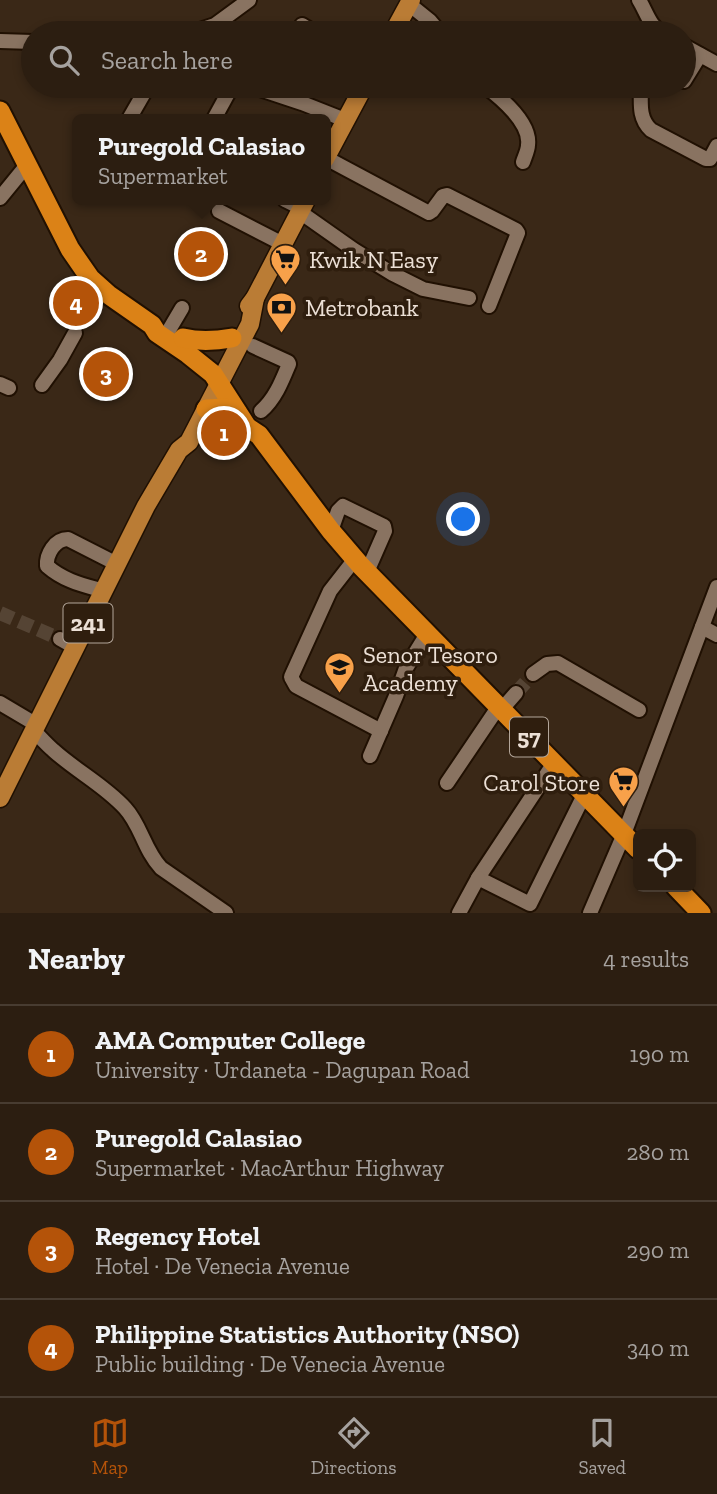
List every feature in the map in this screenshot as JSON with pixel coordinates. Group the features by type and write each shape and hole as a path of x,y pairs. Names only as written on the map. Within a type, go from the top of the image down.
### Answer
{"highway":[{"name":"57","path":"0,111 91,290 108,295 168,331 219,373 257,422 259,435"},
{"name":"57","path":"168,331 157,333 219,373 247,427 259,435 331,531 361,566 633,844"},
{"path":"168,331 195,341 232,338"},
{"path":"206,409 225,408 237,412"},
{"path":"681,892 701,913"}],"main road":[{"path":"398,21 405,3"},
{"path":"331,149 357,98"},
{"name":"241","path":"0,798 35,728 68,643 104,591 146,506 179,450 189,442 206,409 232,338 302,206"},
{"name":"241","path":"179,450 180,437 250,324 255,298"}],"street":[{"path":"220,21 249,0"},
{"path":"639,0 650,21"},
{"path":"405,3 430,21"},
{"path":"0,41 21,42"},
{"path":"696,53 717,64"},
{"path":"696,62 700,55"},
{"path":"132,114 141,98"},
{"path":"217,114 225,98"},
{"path":"287,98 330,114"},
{"path":"501,98 524,127 529,143 523,162"},
{"path":"641,98 641,117 650,130 706,159 710,159 717,148"},
{"path":"331,114 345,120"},
{"path":"331,162 429,213 443,196 447,195 516,230 518,233 489,306"},
{"path":"0,198 27,165"},
{"path":"302,206 354,250 393,274 424,289 468,298"},
{"path":"219,211 283,244"},
{"path":"168,331 182,308"},
{"path":"42,385 75,333"},
{"path":"253,346 289,364 270,404 261,411"},
{"path":"331,531 338,511 343,506 384,526 385,531 361,566 330,591 292,677 296,686 381,731"},
{"path":"104,591 57,575 47,566 48,555 63,538 117,564"},
{"path":"590,913 624,834 717,587"},
{"path":"702,627 717,635"},
{"path":"370,755 397,696 406,668 427,634"},
{"path":"533,674 547,664 558,663 639,709"},
{"path":"447,783 500,707 516,692"},
{"path":"0,703 35,728 54,751 123,805 131,814 146,847 161,868 226,913"},
{"path":"459,913 478,878 554,763"},
{"path":"478,878 528,909 584,793"}],"tunnel":[{"path":"75,333 88,300"},
{"path":"0,613 60,639"},
{"path":"516,693 533,674"}],"place":[{"name":"Puregold Calasiao","path":"201,254"},
{"name":"Kwik N Easy","path":"286,286"},
{"name":"Philippine Statistics Authority (NSO)","path":"76,303"},
{"name":"Metrobank","path":"282,334"},
{"name":"Regency Hotel","path":"106,374"},
{"name":"AMA Computer College","path":"224,433"},
{"name":"Senor Tesoro Academy","path":"340,695"},
{"name":"Carol Store","path":"623,809"}]}
